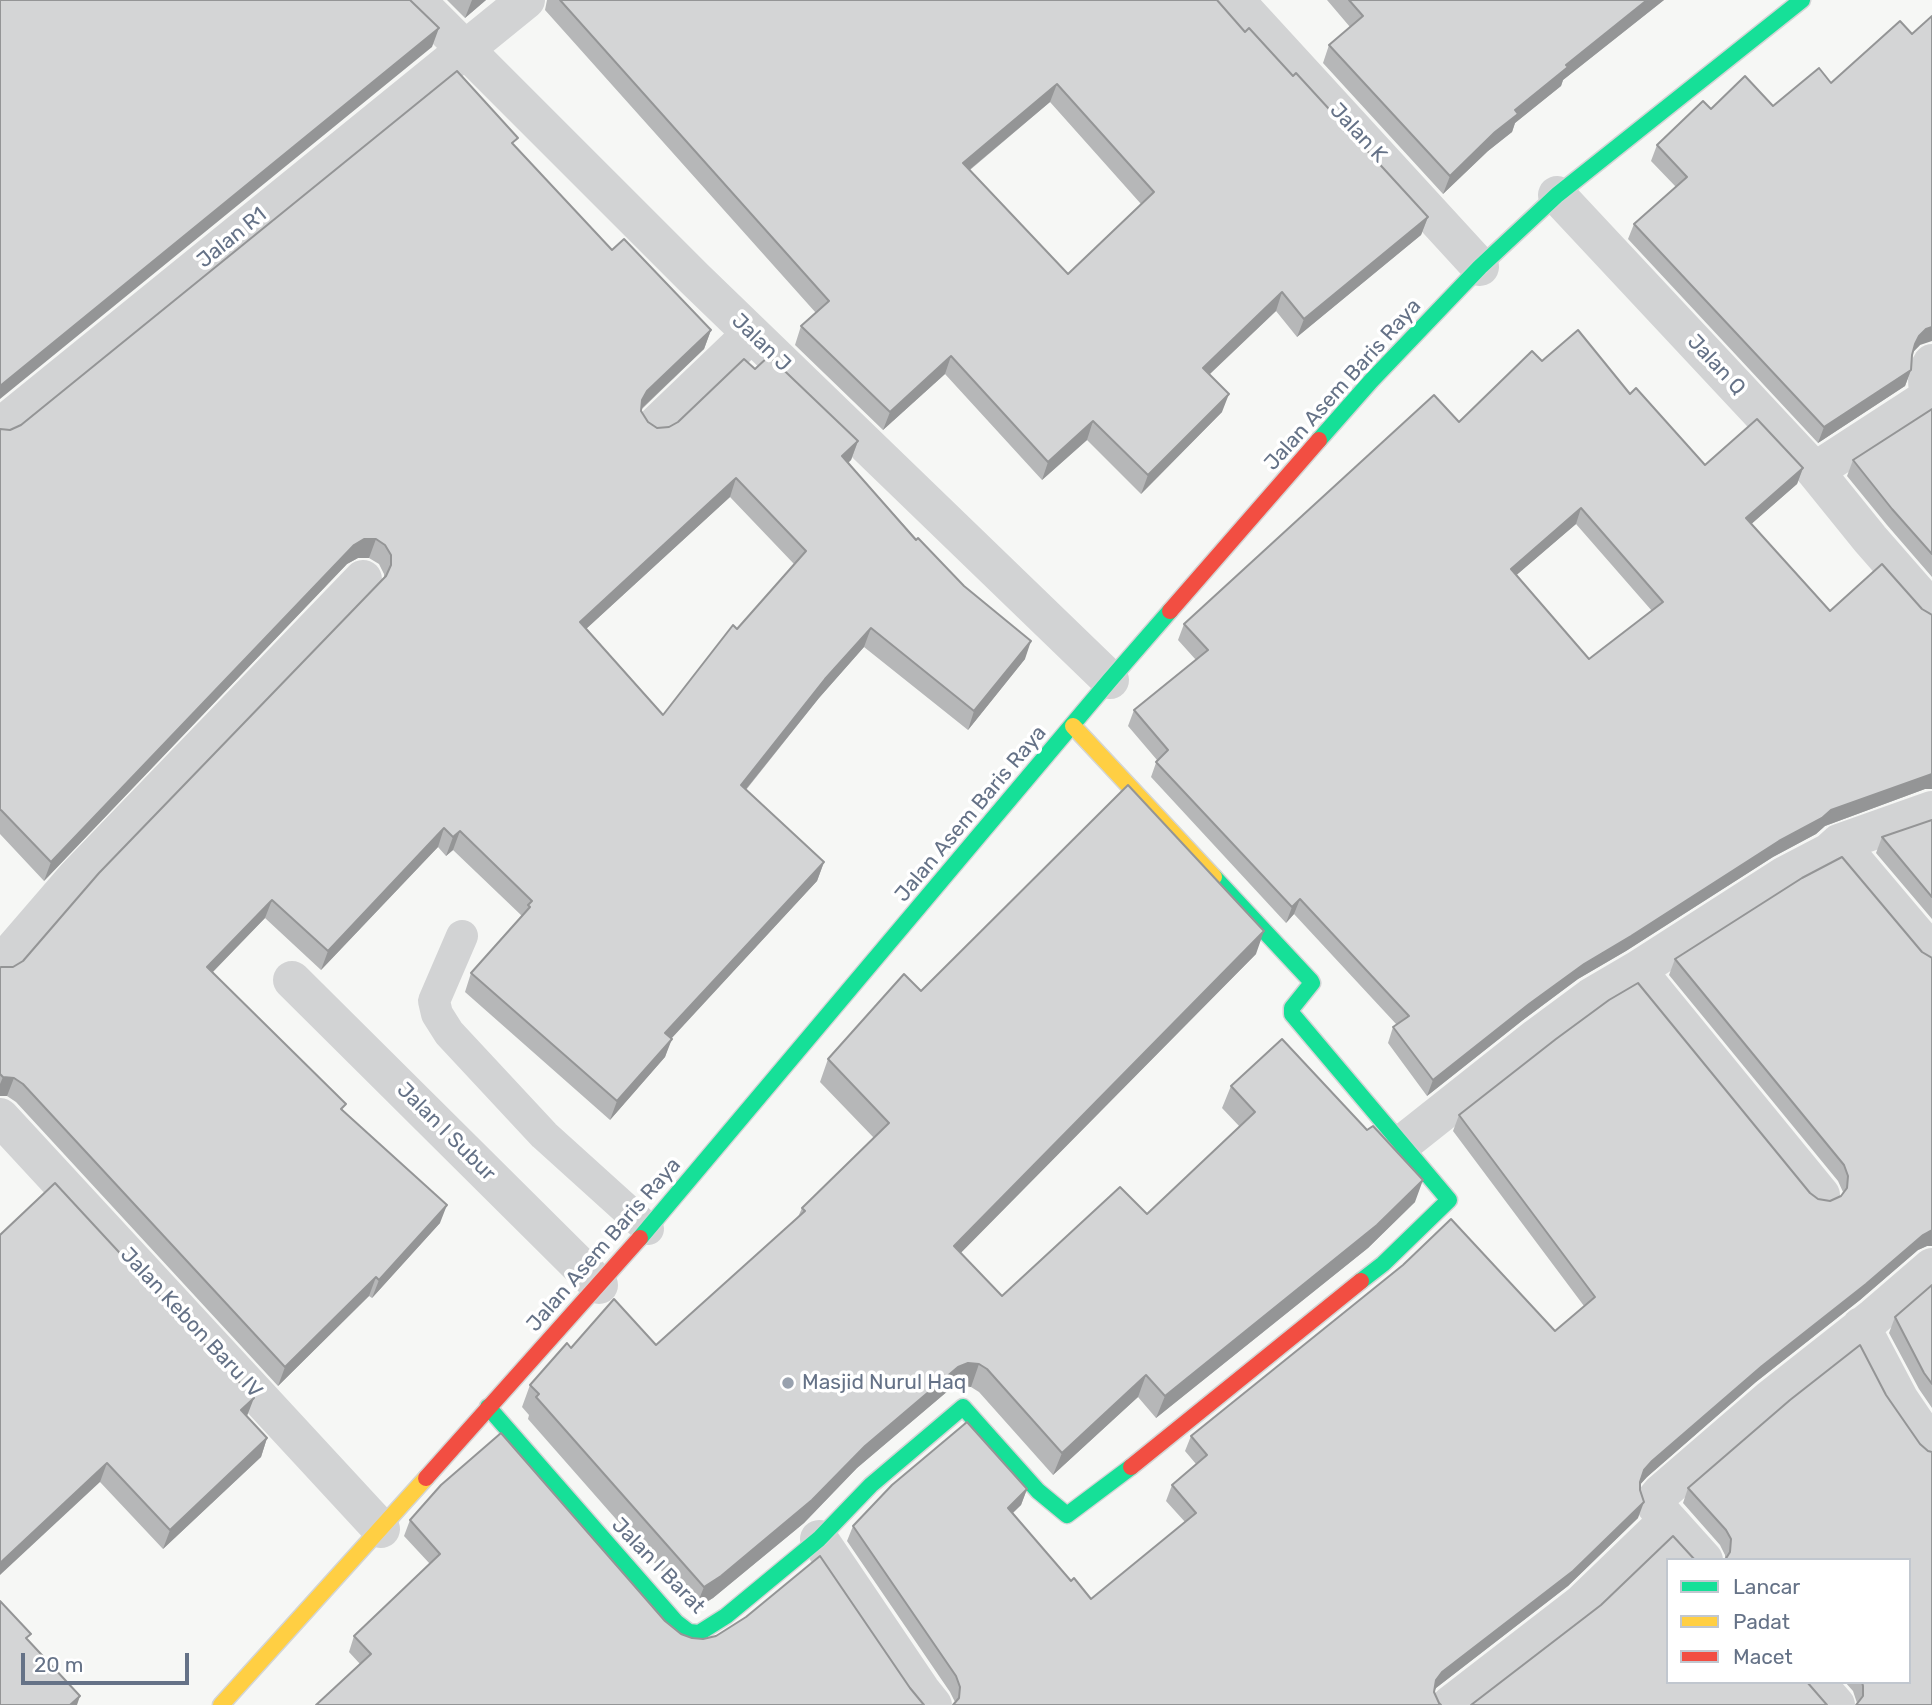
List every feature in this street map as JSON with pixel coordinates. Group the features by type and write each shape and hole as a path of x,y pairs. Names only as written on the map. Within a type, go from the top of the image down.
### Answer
{"street":[{"name":"Jalan J","path":"416,0 751,334 1110,680"},
{"name":"Jalan R1","path":"0,427 526,0"},
{"name":"Jalan K","path":"1235,0 1480,267"},
{"name":"Jalan Asem Baris Raya","path":"221,1705 648,1228 1110,680 1371,381 1480,267 1558,195 1802,0"},
{"name":"Jalan Q","path":"1558,195 1815,471 1932,610"},
{"path":"656,425 751,334"},
{"path":"1815,471 1929,397 1926,383 1932,363"},
{"path":"0,965 76,877 363,579"},
{"path":"933,1705 820,1539 871,1485 963,1406 1038,1491 1068,1515 1383,1264 1449,1200 1292,1014 1292,1008 1311,981 1073,726"},
{"path":"1402,1144 1536,1037 1591,997 1637,971 1785,875 1829,852 1839,843 1932,810"},
{"path":"1839,843 1932,953"},
{"path":"1637,971 1821,1195"},
{"name":"Jalan I Subur","path":"292,980 599,1284"},
{"name":"Jalan Kebon Baru IV","path":"0,1117 381,1529"},
{"path":"1702,1558 1656,1506 1656,1499 1770,1399 1932,1267"},
{"path":"1861,1326 1900,1400 1932,1447"},
{"name":"Jalan I Barat","path":"488,1408 676,1622 690,1632 704,1631 726,1616 820,1539"},
{"path":"1450,1705 1582,1602 1668,1520"},
{"path":"1817,1684 1836,1705"}],"lane":[{"path":"462,936 434,1002 437,1014 449,1033 544,1135 648,1228"}],"building":[{"path":"0,0 410,0 439,28 0,386"},
{"path":"560,0 1217,0 1245,32 1249,28 1293,76 1296,73 1428,217 1304,319 1282,292 1203,368 1229,394 1148,475 1093,421 1048,462 951,356 890,412 801,326 829,301","holes":["1057,84 1154,192 1068,274 963,163"]},
{"path":"1349,0 1647,0 1515,110 1518,114 1495,132 1450,176 1329,45 1363,16"},
{"path":"1932,16 1932,327 1919,336 1915,344 1911,370 1824,427 1634,224 1687,177 1657,145 1703,101 1711,109 1745,76 1773,106 1819,68 1831,83 1900,21 1912,34"},
{"path":"457,71 518,138 512,143 612,250 624,239 711,330 647,391 642,400 641,411 648,422 657,428 669,427 678,422 744,359 755,369 769,356 858,441 842,456 916,540 918,538 964,586 1031,641 974,711 871,628 825,679 741,785 824,862 665,1033 672,1039 617,1101 471,973 530,907 528,905 532,901 460,831 453,837 444,828 328,951 272,900 207,967 346,1104 341,1109 447,1205 379,1280 376,1277 285,1367 23,1084 0,1074 0,968 13,967 23,961 99,873 386,576 391,565 391,555 385,545 376,539 364,539 354,545 51,862 0,810 0,429 10,430 21,425","holes":["736,478 806,551 737,629 733,625 663,715 580,622"]},
{"path":"1578,330 1630,394 1636,388 1705,465 1757,419 1803,468 1746,518 1830,611 1882,564 1922,609 1932,615 1932,774 1831,810 1822,818 1779,841 1584,964 1433,1080 1393,1027 1409,1016 1300,899 1292,907 1156,762 1168,750 1134,710 1208,650 1184,624 1434,395 1459,422 1532,351 1542,361","holes":["1581,508 1663,602 1589,659 1511,569"]},
{"path":"1932,409 1932,554 1853,460"},
{"path":"1128,785 1264,931 954,1246 1002,1296 1120,1187 1147,1214 1255,1112 1231,1086 1282,1039 1367,1130 1373,1126 1423,1180 1377,1225 1165,1396 1146,1375 1062,1453 987,1369 979,1364 968,1363 958,1367 865,1446 812,1500 704,1587 536,1397 539,1394 530,1385 567,1343 571,1348 614,1299 656,1345 805,1211 802,1208 889,1123 828,1059 904,974 921,991"},
{"path":"1932,820 1932,897 1882,837"},
{"path":"1842,857 1922,952 1932,958 1932,1230 1762,1366 1652,1461 1644,1470 1640,1482 1644,1502 1573,1571 1442,1672 1436,1680 1434,1692 1441,1705 953,1705 959,1698 960,1687 956,1676 853,1526 892,1485 967,1422 1027,1489 1008,1508 1071,1581 1074,1578 1091,1599 1196,1513 1172,1485 1207,1455 1191,1436 1403,1265 1451,1219 1555,1331 1595,1297 1459,1115 1556,1039 1609,1000 1638,983 1810,1193 1818,1199 1830,1201 1841,1196 1847,1188 1848,1176 1844,1165 1675,959 1802,878"},
{"path":"55,1183 254,1398 241,1410 267,1438 170,1530 107,1463 0,1563 0,1235"},
{"path":"1932,1285 1932,1384 1895,1317"},
{"path":"1860,1345 1886,1395 1920,1444 1932,1452 1932,1705 1856,1705 1863,1696 1862,1684 1911,1684 1911,1558 1726,1558 1730,1552 1731,1539 1688,1488 1790,1400"},
{"path":"501,1433 665,1621 681,1634 703,1639 716,1636 746,1617 820,1556 924,1705 316,1705 371,1654 354,1636 440,1554 410,1520 441,1485"},
{"path":"1673,1536 1693,1558 1666,1558 1666,1684 1809,1684 1827,1705 1471,1705 1601,1605"},
{"path":"0,1601 31,1634 26,1638 80,1696 70,1705 0,1705"}],"traffic: fast":[{"path":"1319,440 1371,381 1480,267 1557,195 1802,0"},
{"path":"640,1238 1170,611"},
{"path":"1214,877 1311,981 1292,1008 1292,1014 1449,1200 1383,1264 1361,1281"},
{"path":"488,1407 676,1622 689,1632 699,1633 726,1616 819,1539 871,1485 963,1407 1038,1491 1067,1515 1131,1467"}],"traffic: slow":[{"path":"1073,726 1214,877"},
{"path":"221,1705 426,1478"}],"traffic: jam":[{"path":"1170,611 1319,440"},
{"path":"426,1478 640,1238"},
{"path":"1131,1467 1361,1281"}],"place":[{"name":"Masjid Nurul Haq","path":"788,1383"}]}
